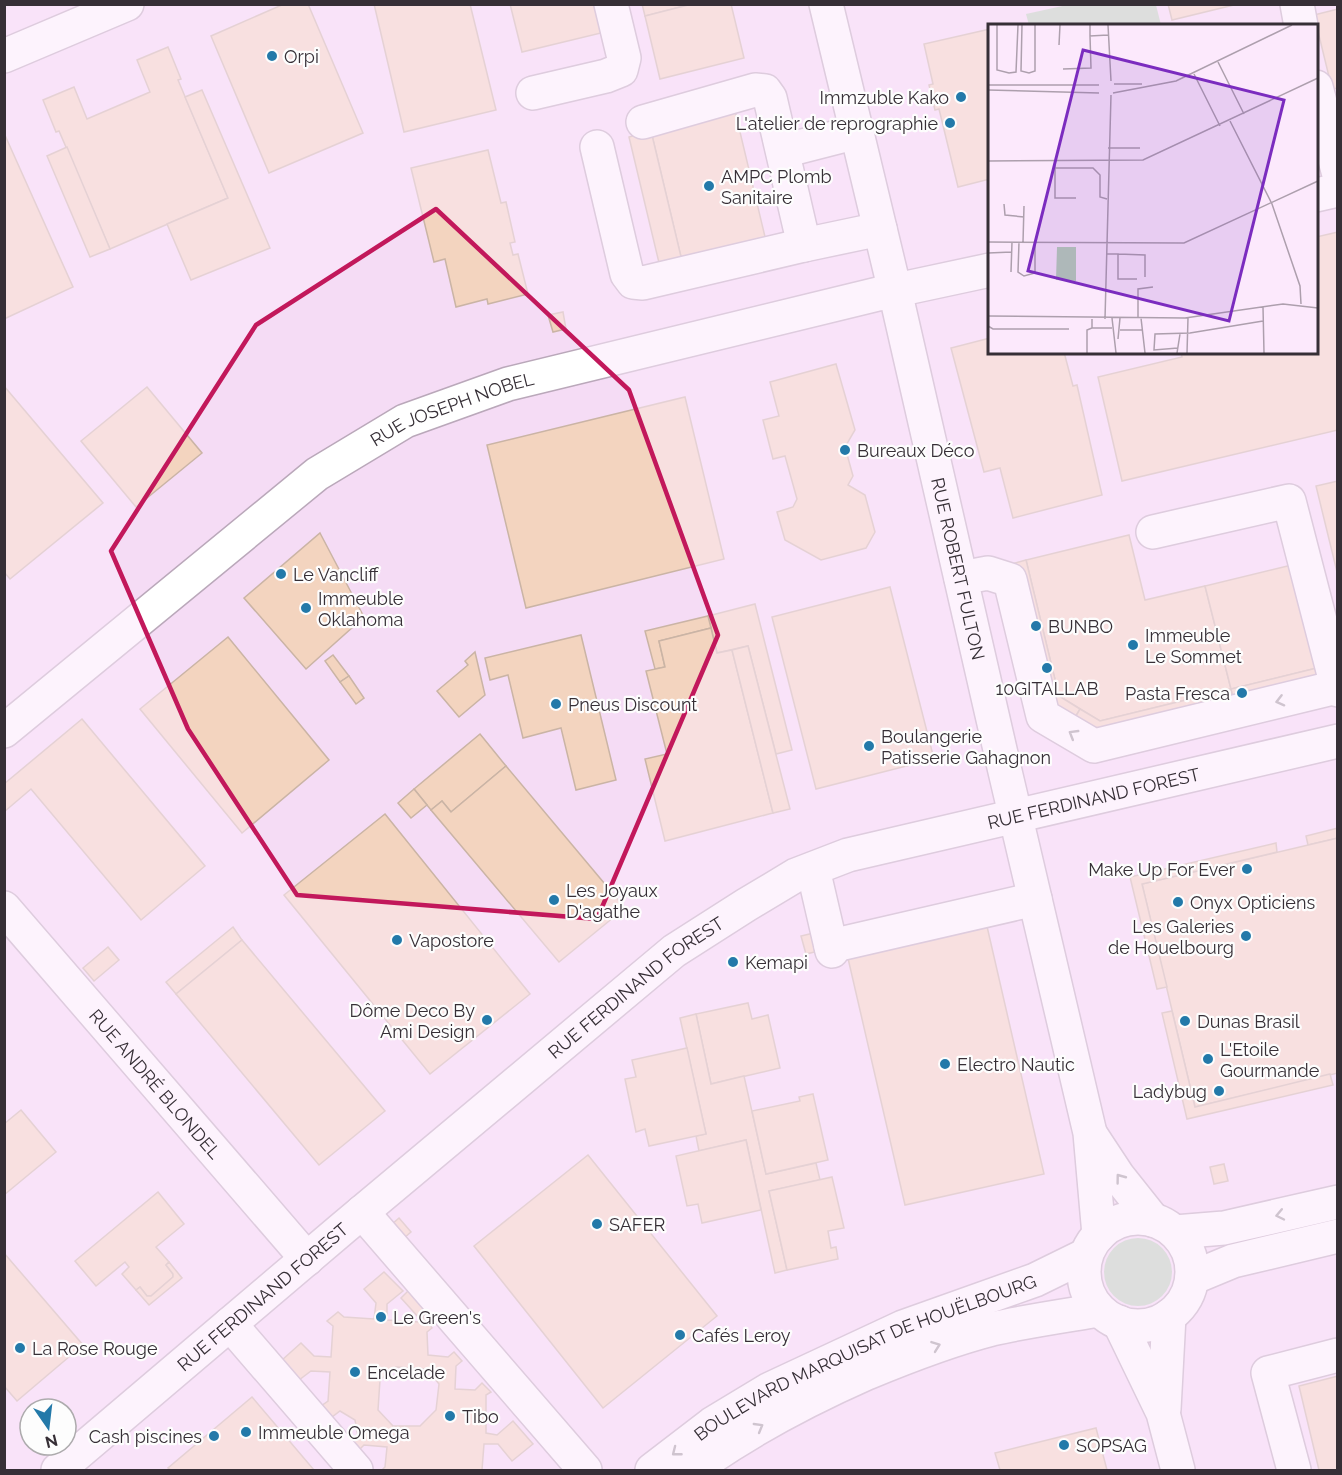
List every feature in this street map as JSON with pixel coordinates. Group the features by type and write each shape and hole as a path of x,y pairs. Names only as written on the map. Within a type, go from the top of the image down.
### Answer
{"street":[{"path":"4,56 127,4"},
{"path":"533,93 606,76 621,70 624,58 611,4"},
{"name":"RUE ROBERT FULTON","path":"826,4 895,291 1090,1133 1092,1245"},
{"path":"1297,4 1301,24"},
{"path":"1318,89 1331,121 1338,171"},
{"path":"643,122 755,90 765,91 770,98 804,245"},
{"path":"783,152 857,132"},
{"path":"597,147 627,274 633,282 643,283 880,229"},
{"path":"1318,195 1338,190"},
{"name":"RUE JOSEPH NOBEL","path":"4,731 317,474 405,422 508,384 988,270"},
{"path":"960,578 988,573 1010,580 1043,716 1094,746 1337,688 1288,501 1153,532"},
{"name":"RUE FERDINAND FOREST","path":"58,1470 674,951 796,875 848,855 1338,741"},
{"path":"813,869 831,949 1035,899"},
{"name":"RUE ANDRÉ BLONDEL","path":"4,908 307,1259"},
{"name":"RUE ROBERT FULTON","path":"1090,1133 1118,1176 1164,1226"},
{"path":"1178,1470 1164,1413 1109,1316 1089,1296 1084,1280 1083,1265 1092,1245 1110,1226 1124,1220 1138,1218 1164,1226 1224,1228 1338,1202"},
{"path":"362,1212 585,1470"},
{"path":"1109,1316 1136,1326 1153,1324 1169,1316 1180,1304 1192,1278 1192,1263 1187,1249 1164,1226"},
{"path":"1192,1278 1233,1261 1338,1236"},
{"name":"BOULEVARD MARQUISAT DE HOUËLBOURG","path":"652,1470 712,1424 770,1389 903,1327 1035,1280 1092,1245"},
{"name":"BOULEVARD MARQUISAT DE HOUËLBOURG","path":"693,1470 757,1428 788,1411 820,1394 902,1358 992,1329 1109,1316"},
{"path":"1164,1413 1169,1316"},
{"path":"230,1324 356,1470"},
{"path":"1294,1470 1268,1373 1338,1355"}],"highlighted area":[{"path":"436,209 629,390 718,635 597,919 297,895 188,729 111,551 256,325"}],"shaded area":[{"path":"5,5 1337,5 1337,1470 5,1470"}],"green space":[{"path":"1067,5 1156,5 1161,24 1029,24 1026,14"},
{"path":"1138,1238 1151,1241 1162,1248 1169,1259 1172,1272 1169,1285 1162,1296 1151,1303 1138,1306 1125,1303 1114,1296 1107,1285 1104,1272 1107,1259 1114,1248 1125,1241"}],"building":[{"path":"284,4 308,4 363,133 269,173 211,36"},
{"path":"374,4 470,4 496,110 404,132"},
{"path":"510,4 594,4 601,33 522,52"},
{"path":"642,4 692,4 645,16"},
{"path":"692,4 731,4 744,58 660,79 645,16"},
{"path":"1168,4 1238,4 1172,20"},
{"path":"1338,9 1338,88 1332,89 1314,15"},
{"name":"Immzuble Kako","path":"988,29 988,180 958,187 939,109 935,110 929,85 933,84 924,44"},
{"path":"168,47 181,79 178,80 228,198 110,249 59,131 56,132 43,100 74,87 87,119 150,92 137,60"},
{"path":"202,90 270,248 191,280 167,224 228,198 185,97"},
{"name":"AMPC Plomb Sanitaire","path":"735,111 766,241 682,261 651,131"},
{"path":"651,131 682,261 660,267 629,137"},
{"path":"4,133 73,287 4,319"},
{"path":"67,147 110,249 90,257 47,156"},
{"path":"488,150 501,203 506,202 515,242 510,243 513,255 518,254 528,294 488,304 487,299 456,307 445,259 434,262 411,168"},
{"path":"1338,232 1338,430 1122,481 1098,377 1182,357 1181,354 1318,354 1318,237"},
{"path":"563,312 566,329 553,332 548,315"},
{"path":"988,339 988,354 1065,354 1073,386 1077,385 1102,495 1013,518 1000,468 984,472 951,348"},
{"path":"836,364 855,430 845,447 853,476 848,485 865,495 875,532 866,548 821,560 785,540 777,512 793,507 797,499 785,456 773,459 763,420 779,416 770,382"},
{"path":"4,386 103,503 10,579 4,572"},
{"path":"147,387 202,453 136,507 81,441"},
{"path":"685,397 724,559 526,608 487,445"},
{"path":"1338,481 1338,576 1316,486"},
{"name":"Immeuble Oklahoma","path":"320,533 364,617 306,669 244,598"},
{"name":"Immeuble Le Sommet","path":"1129,535 1145,600 1205,586 1231,689 1100,721 1059,696 1026,560"},
{"path":"1026,560 1059,696 1080,709 1073,721 1050,707 1015,563"},
{"path":"1296,564 1321,667 1231,689 1205,586"},
{"path":"890,587 934,759 816,789 772,617"},
{"path":"755,604 792,750 776,754 748,646 717,653 708,616"},
{"path":"708,616 711,628 659,641 665,667 655,669 645,631"},
{"path":"711,628 717,653 732,650 773,813 665,841 645,759 667,754 646,671 665,667 659,641"},
{"name":"Pneus Discount","path":"581,635 616,780 576,790 561,728 523,738 508,675 490,680 485,658"},
{"path":"228,637 329,760 242,833 140,709"},
{"path":"748,646 790,809 773,813 732,650"},
{"path":"475,652 485,695 459,717 437,691 468,665 465,661"},
{"path":"333,655 349,676 340,682 325,661"},
{"path":"1321,667 1325,682 1234,704 1231,689"},
{"path":"349,676 364,698 356,704 340,682"},
{"path":"1231,689 1234,704 1097,737 1073,721 1080,709 1100,721"},
{"path":"82,719 205,866 141,920 31,789 4,812 4,784"},
{"path":"480,734 506,766 451,812 442,801 431,810 414,789"},
{"path":"506,766 625,908 559,962 431,810 442,801 451,812"},
{"path":"414,789 427,805 411,818 398,803"},
{"path":"385,814 530,994 430,1074 284,895"},
{"path":"1338,828 1338,838 1308,845 1306,836"},
{"name":"Les Galeries de Houelbourg","path":"1338,838 1338,1073 1195,1107 1142,884"},
{"path":"1276,843 1277,852 1142,884 1167,987 1157,989 1130,877"},
{"name":"Electro Nautic","path":"986,922 1044,1174 905,1205 847,954"},
{"path":"233,927 242,940 176,994 166,982"},
{"path":"818,932 823,950 806,954 801,936"},
{"path":"242,940 385,1111 319,1165 176,994"},
{"path":"108,947 119,960 94,981 83,968"},
{"path":"748,1003 752,1019 768,1015 780,1068 711,1084 696,1014"},
{"path":"1172,1011 1195,1107 1330,1074 1333,1085 1187,1119 1162,1013"},
{"path":"696,1014 711,1084 744,1076 766,1174 816,1163 820,1180 769,1191 787,1270 775,1273 746,1140 699,1151 696,1136 706,1134 680,1018"},
{"path":"687,1048 706,1134 649,1146 645,1129 636,1132 625,1079 636,1077 632,1060"},
{"path":"813,1094 828,1160 766,1174 752,1111 800,1101 799,1097"},
{"path":"21,1110 56,1152 4,1195 4,1124"},
{"path":"746,1140 761,1210 702,1223 698,1204 687,1206 676,1156"},
{"path":"588,1155 717,1316 603,1408 474,1246"},
{"path":"1224,1164 1228,1181 1214,1184 1210,1167"},
{"path":"832,1177 844,1228 828,1231 831,1248 836,1247 838,1259 787,1270 769,1191"},
{"path":"158,1192 184,1224 156,1247 169,1262 166,1265 173,1277 151,1296 147,1296 140,1287 136,1290 122,1274 129,1267 125,1262 96,1286 75,1261"},
{"path":"399,1218 411,1232 396,1245 384,1231"},
{"path":"4,1253 83,1345 22,1397 18,1397 17,1401 4,1386"},
{"path":"169,1262 182,1278 149,1305 136,1290 140,1287 147,1296 151,1296 173,1277 166,1265"},
{"name":"Encelade","path":"384,1272 403,1291 387,1304 387,1320 419,1322 423,1317 432,1328 427,1332 428,1355 448,1357 454,1352 462,1361 456,1366 455,1389 475,1390 482,1383 491,1392 486,1395 486,1433 497,1435 513,1421 533,1444 512,1461 498,1444 484,1444 482,1470 382,1470 385,1467 387,1447 364,1445 360,1449 351,1440 358,1436 355,1420 340,1411 332,1417 321,1406 328,1401 330,1372 311,1371 299,1380 282,1360 301,1343 314,1356 331,1357 333,1326 327,1321 338,1312 344,1317 374,1319 376,1303 364,1289","holes":["396,1367 427,1369 439,1384 436,1410 420,1426 393,1426 378,1410 380,1380"]},
{"path":"409,1290 428,1312 420,1319 401,1298"},
{"path":"1338,1376 1338,1470 1319,1470 1299,1386"},
{"name":"Immeuble Omega","path":"252,1397 314,1470 171,1470 168,1468"},
{"name":"SOPSAG","path":"1096,1428 1107,1470 1000,1470 995,1453"}],"place":[{"name":"Orpi","path":"272,56"},
{"name":"Immzuble Kako","path":"961,97"},
{"name":"L'atelier de reprographie","path":"950,123"},
{"name":"AMPC Plomb Sanitaire","path":"709,186"},
{"name":"Bureaux Déco","path":"845,450"},
{"name":"Le Vancliff","path":"281,574"},
{"name":"Immeuble Oklahoma","path":"306,608"},
{"name":"BUNBO","path":"1036,626"},
{"name":"Immeuble Le Sommet","path":"1133,645"},
{"name":"10GITALLAB","path":"1047,668"},
{"name":"Pasta Fresca","path":"1242,693"},
{"name":"Pneus Discount","path":"556,704"},
{"name":"Boulangerie Patisserie Gahagnon","path":"869,746"},
{"name":"Make Up For Ever","path":"1247,869"},
{"name":"Les Joyaux D'agathe","path":"554,900"},
{"name":"Onyx Opticiens","path":"1178,902"},
{"name":"Les Galeries de Houelbourg","path":"1246,936"},
{"name":"Vapostore","path":"397,940"},
{"name":"Kemapi","path":"733,962"},
{"name":"Dôme Deco By Ami Design","path":"487,1020"},
{"name":"Dunas Brasil","path":"1185,1021"},
{"name":"L'Etoile Gourmande","path":"1208,1059"},
{"name":"Electro Nautic","path":"945,1064"},
{"name":"Ladybug","path":"1219,1091"},
{"name":"SAFER","path":"597,1224"},
{"name":"Le Green's","path":"381,1317"},
{"name":"Cafés Leroy","path":"680,1335"},
{"name":"La Rose Rouge","path":"20,1348"},
{"name":"Encelade","path":"355,1372"},
{"name":"Tibo","path":"450,1416"},
{"name":"Immeuble Omega","path":"246,1432"},
{"name":"Cash piscines","path":"214,1436"},
{"name":"SOPSAG","path":"1064,1445"}]}
